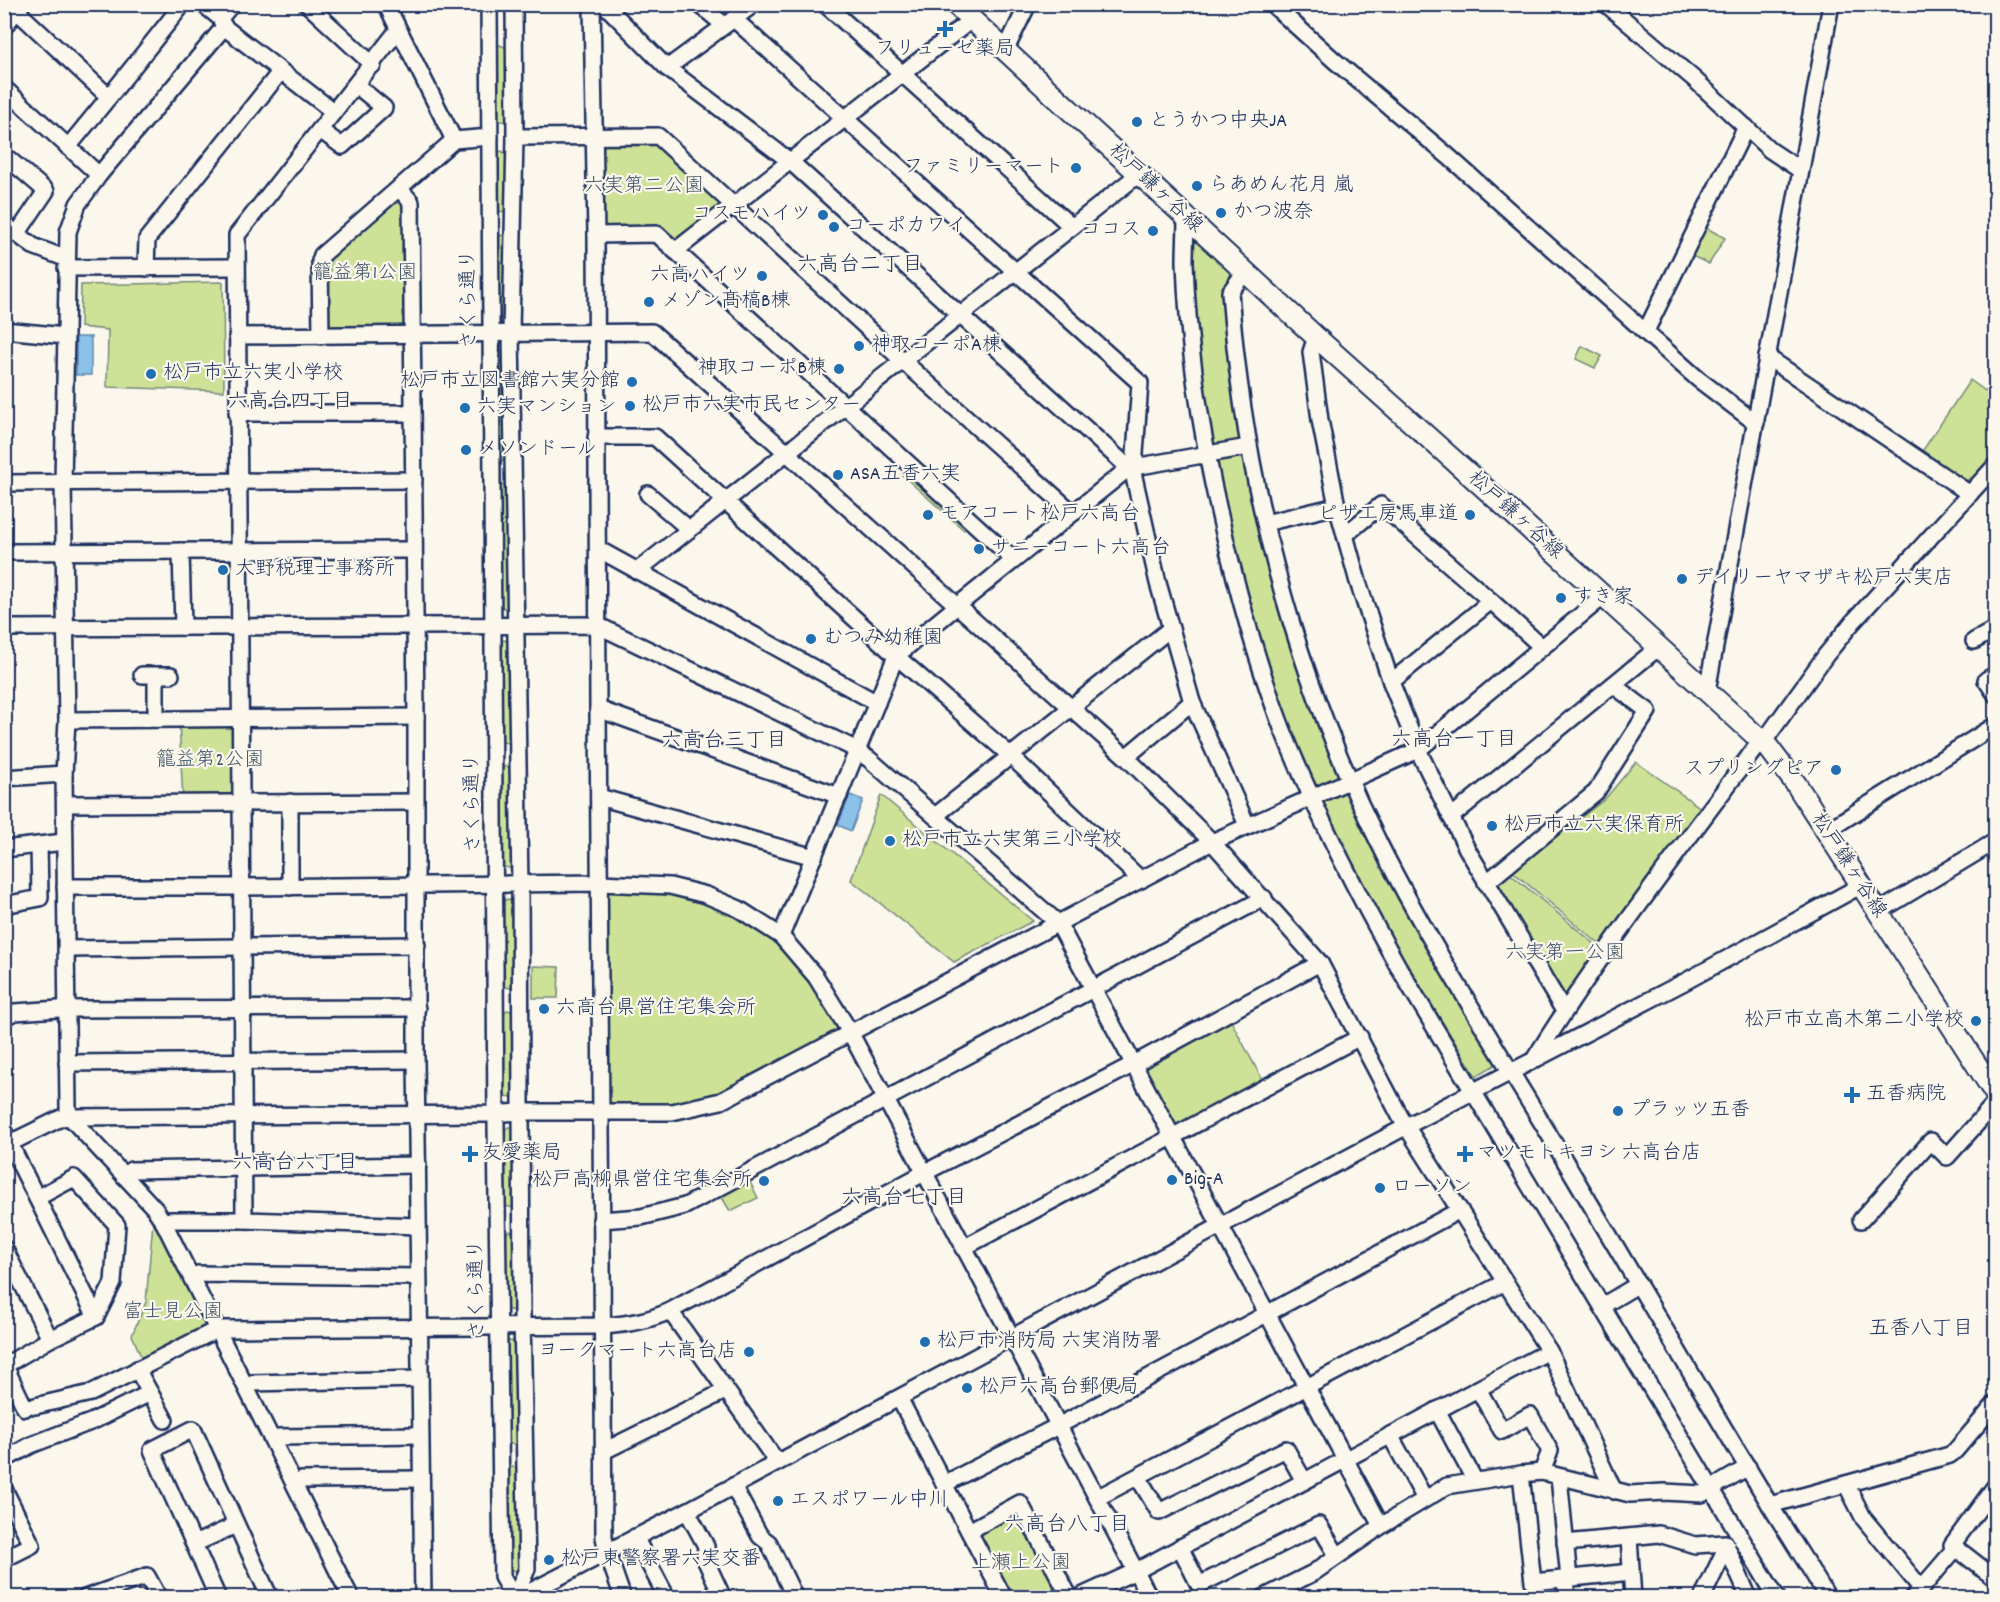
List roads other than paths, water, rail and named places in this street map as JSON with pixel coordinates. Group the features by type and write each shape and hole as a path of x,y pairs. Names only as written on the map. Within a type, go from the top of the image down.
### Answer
{"main road":[{"name":"松戸鎌ヶ谷線","path":"955,4 1316,337 1604,596 1761,741 1780,761 1995,1095"}],"street":[{"path":"203,4 222,23 334,112"},
{"path":"232,4 222,23 78,204 68,232 63,483 67,720 64,842 68,1108 70,1117 155,1209 164,1223 193,1276 351,1598"},
{"path":"307,4 373,64"},
{"path":"386,4 454,140"},
{"name":"さくら通り","path":"489,4 496,1112 502,1577 516,1598"},
{"name":"さくら通り","path":"514,4 515,137 512,333 520,885 522,1327 527,1569 516,1598"},
{"path":"592,4 596,235 604,1537 623,1598"},
{"path":"604,4 667,68 791,162 1132,468"},
{"path":"699,4 729,22 846,118 1140,382 1132,468 1170,629 1192,702 1247,825"},
{"path":"667,68 754,4"},
{"path":"825,4 1072,227"},
{"path":"1005,51 1028,4"},
{"path":"1272,4 1335,61 1448,156 1711,390 1756,423"},
{"path":"1606,4 1694,79 1770,150 1800,170"},
{"path":"1707,691 1831,4"},
{"path":"4,27 20,8 110,97"},
{"path":"68,147 178,9"},
{"path":"675,251 971,20"},
{"path":"244,1220 237,235 398,30"},
{"path":"146,268 147,239 281,71"},
{"path":"320,130 342,146 384,108 356,85"},
{"path":"5,90 99,175"},
{"path":"1646,332 1746,127"},
{"path":"321,336 320,261 322,255 454,140 490,136"},
{"path":"515,137 658,136 903,361 1073,513"},
{"path":"4,155 46,191 11,229 33,246 66,264 146,268 237,267"},
{"path":"637,571 1139,174"},
{"path":"399,188 411,202 416,717 416,1060 423,1598"},
{"path":"1186,217 1185,262 1189,320 1207,455 1223,529 1253,643 1282,726 1311,796 1366,909 1777,1598"},
{"path":"596,235 657,234 1014,560"},
{"path":"1245,272 1230,292 1237,369 1248,447 1265,523 1282,589 1312,686 1378,843 1510,1072 1828,1598"},
{"path":"4,330 65,336"},
{"path":"237,336 652,332 1126,757 1212,842 1320,963 1407,1126 1549,1351 1614,1491"},
{"path":"1316,337 1311,352 1320,420 1337,506 1358,582 1391,682 1418,750 1451,818 1486,883 1564,1011"},
{"path":"1767,357 1970,494"},
{"path":"237,413 412,413"},
{"path":"596,437 655,437 896,656 1011,756 1141,880"},
{"path":"781,936 896,656 1132,468 1248,447"},
{"path":"1535,1059 1564,1011 1690,834 1761,741 1767,737 1826,655 1852,623 1995,465"},
{"path":"4,483 414,480"},
{"path":"648,494 689,529"},
{"path":"1345,535 1381,505 1542,647"},
{"path":"1265,523 1337,506"},
{"path":"598,549 877,703"},
{"path":"4,552 413,550"},
{"path":"181,551 183,627"},
{"path":"96,1317 6,1141 61,1118 70,1117 672,1112 721,1101 1212,842 1418,750 1604,596"},
{"path":"1391,682 1491,602"},
{"path":"4,628 597,625 857,751 1058,923 1381,1526"},
{"path":"1974,641 1995,628"},
{"path":"935,816 1170,629"},
{"path":"1451,818 1659,647"},
{"path":"1995,674 1986,680 1995,695"},
{"path":"156,676 156,719"},
{"path":"1486,883 1596,792 1602,783 1648,711 1613,685"},
{"path":"1126,757 1192,702"},
{"path":"598,709 839,796"},
{"path":"67,720 416,717"},
{"path":"1826,831 1994,728"},
{"path":"4,778 64,774"},
{"path":"599,797 814,857"},
{"path":"290,802 290,887"},
{"path":"65,804 415,802"},
{"path":"1878,912 1995,841"},
{"path":"4,849 64,842"},
{"path":"4,905 40,898 39,845"},
{"path":"65,887 599,883 670,886 706,896 739,909 781,936 816,976 850,1032 1150,1598"},
{"path":"516,1598 687,1511 1407,1126 1688,980 1860,886"},
{"path":"601,1220 641,1217 685,1206 1095,990 1264,898"},
{"path":"66,949 417,945"},
{"path":"37,1198 74,1178 117,1225 113,1283 96,1317 50,1339 5,1365 30,1407 91,1393 218,1329 631,1324 650,1320 670,1311 1320,963"},
{"path":"4,1017 15,1012 66,1010 417,1008"},
{"path":"963,1248 1360,1036"},
{"path":"67,1063 416,1060"},
{"path":"1861,1220 1930,1142 1947,1156 1995,1102"},
{"path":"124,1176 131,1170 418,1165"},
{"path":"944,1484 1058,1426 1460,1210"},
{"path":"164,1223 170,1220 244,1220 418,1226"},
{"path":"4,1248 50,1339"},
{"path":"193,1276 198,1274 418,1277"},
{"path":"1097,1498 1505,1282"},
{"path":"1602,1306 1639,1284"},
{"path":"670,1311 777,1462"},
{"path":"1077,1598 1136,1571 1549,1351"},
{"path":"137,1369 165,1420"},
{"path":"245,1385 420,1379"},
{"path":"1478,1389 1502,1431 1530,1415 1550,1451 1542,1472"},
{"path":"604,1451 725,1391"},
{"path":"4,1460 31,1445 93,1421 150,1392"},
{"path":"899,1398 1004,1598"},
{"path":"1770,1505 1950,1455 1956,1451 1995,1403"},
{"path":"1437,1410 1474,1481"},
{"path":"218,1598 152,1450 193,1430 270,1598"},
{"path":"272,1439 278,1437 420,1435"},
{"path":"1390,1435 1425,1499"},
{"path":"1138,1477 1159,1512 1286,1449 1304,1481"},
{"path":"1263,1598 1313,1573 1381,1526 1447,1486 1542,1472 1630,1494 1664,1492 1702,1494 1748,1467"},
{"path":"1521,1474 1533,1582 1631,1572"},
{"path":"1559,1477 1566,1543 1567,1598"},
{"path":"295,1484 302,1480 420,1479"},
{"path":"1846,1484 1864,1519 1917,1593 1956,1548"},
{"path":"1995,1485 1952,1545 1995,1579"},
{"path":"733,1486 759,1536 770,1543 795,1598"},
{"path":"4,1489 32,1545 4,1559"},
{"path":"969,1531 1020,1503 1070,1598"},
{"path":"687,1511 705,1546 705,1559 723,1598"},
{"path":"194,1544 236,1525"},
{"path":"1180,1547 1199,1585 1319,1525 1337,1555"},
{"path":"1566,1543 1659,1534 1695,1545 1726,1545 1740,1537"},
{"path":"635,1537 667,1598"},
{"path":"1629,1538 1633,1598"},
{"path":"1702,1598 1726,1545"},
{"path":"1726,1545 1749,1598"},
{"path":"85,1598 147,1576 159,1598"}],"water":[{"path":"76,337 91,337 91,375 76,375"},
{"path":"850,795 863,800 851,831 838,825"}],"place":[{"name":"フリューゼ薬局","path":"945,29"},
{"name":"とうかつ中央JA","path":"1137,122"},
{"name":"ファミリーマート","path":"1076,168"},
{"name":"らあめん花月 嵐","path":"1197,186"},
{"name":"かつ波奈","path":"1221,213"},
{"name":"コスモハイツ","path":"823,215"},
{"name":"コーポカワイ","path":"834,227"},
{"name":"ココス","path":"1153,231"},
{"name":"六高ハイツ","path":"762,276"},
{"name":"メゾン髙槁B棟","path":"649,302"},
{"name":"神取コーポA棟","path":"859,346"},
{"name":"神取コーポB棟","path":"839,369"},
{"name":"松戸市立六実小学校","path":"151,374"},
{"name":"松戸市立図書館六実分館","path":"632,382"},
{"name":"松戸市六実市民センター","path":"630,406"},
{"name":"六実マンション","path":"465,408"},
{"name":"メソンドール","path":"466,450"},
{"name":"ASA五香六実","path":"838,475"},
{"name":"モアコート松戸六高台","path":"928,515"},
{"name":"ピザ工房馬車道","path":"1470,515"},
{"name":"サニーコート六高台","path":"979,549"},
{"name":"大野税理士事務所","path":"223,570"},
{"name":"デイリーヤマザキ松戸六実店","path":"1682,579"},
{"name":"すき家","path":"1561,598"},
{"name":"むつみ幼稚園","path":"811,639"},
{"name":"スプリングピア","path":"1836,770"},
{"name":"松戸市立六実保育所","path":"1492,826"},
{"name":"松戸市立六実第三小学校","path":"890,841"},
{"name":"六高台県営住宅集会所","path":"544,1009"},
{"name":"松戸市立高木第二小学校","path":"1976,1021"},
{"name":"五香病院","path":"1852,1095"},
{"name":"プラッツ五香","path":"1618,1111"},
{"name":"友愛薬局","path":"470,1154"},
{"name":"マツモトキヨシ 六高台店","path":"1465,1154"},
{"name":"Big-A","path":"1172,1180"},
{"name":"松戸高柳県営住宅集会所","path":"764,1181"},
{"name":"ローソン","path":"1380,1188"},
{"name":"松戸市消防局 六実消防署","path":"925,1342"},
{"name":"ヨークマート六高台店","path":"749,1352"},
{"name":"松戸六高台郵便局","path":"967,1388"},
{"name":"エスポワール中川","path":"778,1501"},
{"name":"松戸東警察署六実交番","path":"549,1560"}],"district":[{"name":"六高台二丁目","path":"860,266"},
{"name":"六高台四丁目","path":"290,403"},
{"name":"六高台一丁目","path":"1454,741"},
{"name":"六高台三丁目","path":"724,742"},
{"name":"六高台六丁目","path":"295,1164"},
{"name":"六高台七丁目","path":"904,1199"},
{"name":"五香八丁目","path":"1921,1330"},
{"name":"六高台八丁目","path":"1067,1526"}],"park label":[{"name":"六実第二公園","path":"644,187"},
{"name":"籠益第1公園","path":"365,274"},
{"name":"籠益第2公園","path":"210,761"},
{"name":"六実第一公園","path":"1565,954"},
{"name":"富士見公園","path":"173,1313"},
{"name":"上瀬上公園","path":"1021,1564"}]}
